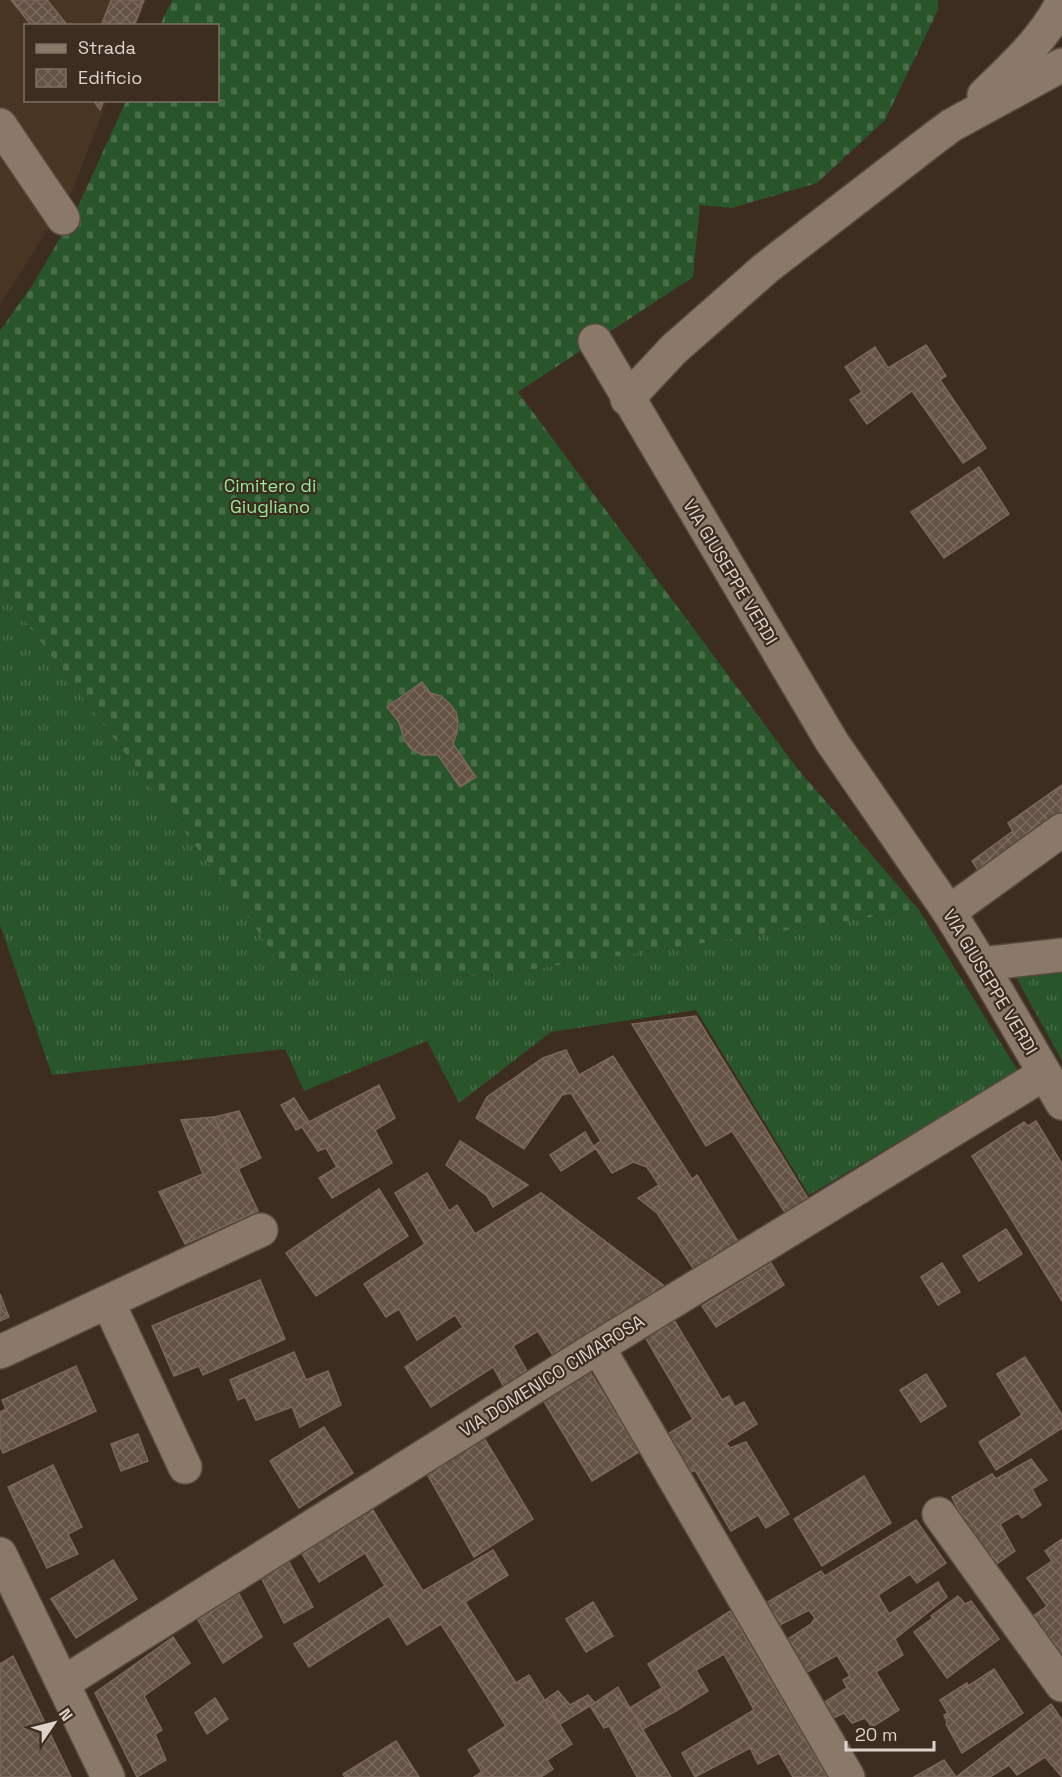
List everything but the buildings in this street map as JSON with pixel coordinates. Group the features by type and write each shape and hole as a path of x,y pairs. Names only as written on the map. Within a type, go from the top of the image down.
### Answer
{"street":[{"path":"627,399 674,349 765,268 952,125 1031,49 1055,17 1062,3"},
{"path":"952,125 1062,65"},
{"path":"0,125 63,218"},
{"name":"VIA GIUSEPPE VERDI","path":"595,341 627,399 832,742 949,912 1062,1103"},
{"path":"949,912 1062,830"},
{"path":"981,964 1062,955"},
{"name":"VIA DOMENICO CIMAROSA","path":"63,1683 598,1347 1044,1074"},
{"path":"0,1352 261,1230"},
{"path":"108,1302 185,1467"},
{"path":"598,1347 848,1777"},
{"path":"939,1514 1062,1685"},
{"path":"0,1554 108,1777"}],"shaded area":[{"path":"0,0 146,0 136,24 24,24 24,102 107,102 72,191 0,305"}],"green space":[{"name":"Cimitero di Giugliano","path":"172,0 938,0 938,10 885,120 817,183 732,208 700,205 693,277 518,392 797,768 919,910 488,976 286,972 234,897 0,588 0,331 33,284 75,213 126,102 219,102 219,24 160,24"},
{"path":"0,588 234,897 286,972 488,976 919,910 1018,1071 809,1195 696,1010 551,1032 459,1103 427,1041 304,1091 285,1049 52,1075 0,925"},
{"path":"1062,971 1062,1061 1016,977"}]}
